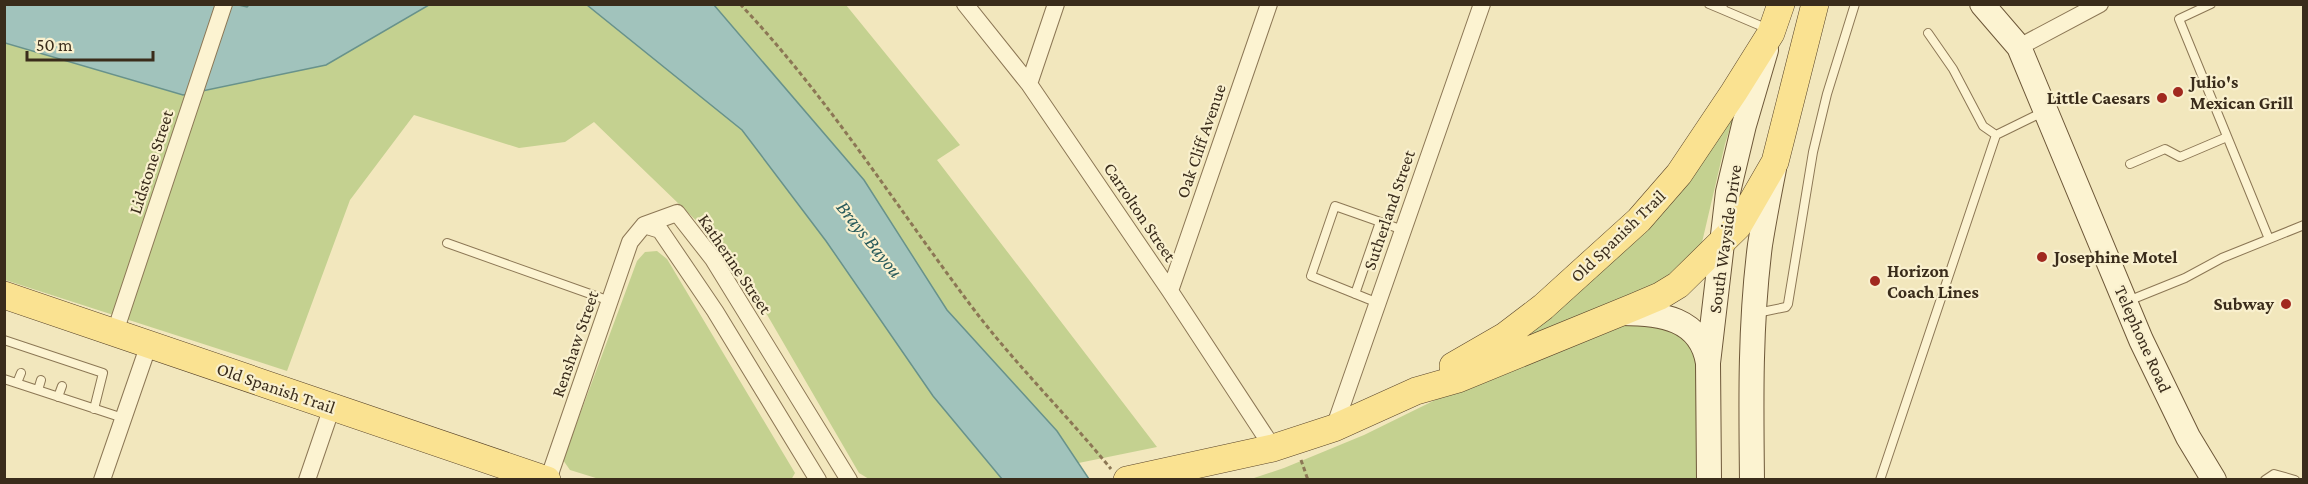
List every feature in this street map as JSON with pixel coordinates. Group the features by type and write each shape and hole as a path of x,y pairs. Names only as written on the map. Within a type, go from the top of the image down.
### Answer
{"main road":[{"name":"South Wayside Drive","path":"1709,480 1708,363 1728,192 1744,125 1781,4"},
{"name":"South Wayside Drive","path":"1752,480 1750,384 1760,246 1775,162 1815,4"},
{"name":"Telephone Road","path":"1982,4 2019,47 2126,302 2188,437 2214,480"},
{"name":"Old Spanish Trail","path":"1416,391 1452,366 1505,336 1583,272 1639,220 1678,174 1772,32"},
{"name":"Old Spanish Trail","path":"1121,475 1184,468 1273,448 1334,428 1416,391 1458,379 1660,296 1678,285 1738,226 1775,162"},
{"name":"Old Spanish Trail","path":"4,295 332,407 510,474 547,480"},
{"path":"1619,313 1648,313 1671,318 1693,331 1706,352 1708,363"}],"street":[{"name":"Lidstone Street","path":"115,332 224,4"},
{"name":"Carrolton Street","path":"965,4 1029,84 1170,291 1273,448"},
{"path":"1029,84 1056,4"},
{"name":"Oak Cliff Avenue","path":"1170,291 1269,4"},
{"name":"Sutherland Street","path":"1334,428 1482,4"},
{"path":"2019,47 2100,4"},
{"name":"Katherine Street","path":"644,225 677,213 713,259 849,480"},
{"path":"644,225 660,230 703,293 818,480"},
{"name":"Renshaw Street","path":"547,480 630,242 644,225"},
{"path":"102,480 149,344"},
{"path":"307,480 332,407"}],"lane":[{"path":"1709,4 1722,7 1772,32"},
{"path":"1754,314 1786,307 1788,304 1813,152 1830,83 1855,4"},
{"path":"2211,4 2179,20 2269,239"},
{"path":"1928,33 1953,69 1983,126 1996,135"},
{"path":"1880,480 1996,135 2046,111"},
{"path":"2130,164 2165,149 2180,157 2227,137"},
{"path":"1378,303 1311,276 1335,206 1403,230"},
{"path":"1355,294 1380,222"},
{"path":"2126,302 2185,278 2222,258 2304,225"},
{"path":"447,243 611,301"},
{"path":"5,341 68,366 103,373 94,409"},
{"path":"17,383 21,373"},
{"path":"4,379 123,418"},
{"path":"38,390 41,380"},
{"path":"58,397 62,386"},
{"path":"2265,480 2274,474 2295,480"}],"path":[{"path":"740,4 848,133 976,312 1029,376 1121,475"}],"green space":[{"path":"5,5 846,5 960,145 937,160 1157,447 1000,479 869,479 859,473 751,287 709,233 594,122 565,142 519,148 414,115 350,200 287,371 5,280"},
{"path":"1738,102 1725,144 1700,251 1677,273 1632,296 1533,334 1529,327"},
{"path":"657,251 667,259 795,473 791,480 599,479 570,470 563,460 637,261 645,252"},
{"path":"1629,318 1684,334 1698,361 1699,479 1248,480 1284,468 1364,435 1484,376"}],"water":[{"path":"234,4 247,7 250,4 429,5 326,65 183,95 5,43 4,5"},
{"name":"Brays Bayou","path":"587,5 714,5 864,180 947,310 1057,431 1089,479 1002,479 933,396 826,241 742,130"}],"place":[{"name":"Julio's Mexican Grill","path":"2178,92"},
{"name":"Little Caesars","path":"2162,98"},
{"name":"Josephine Motel","path":"2042,257"},
{"name":"Horizon Coach Lines","path":"1875,281"},
{"name":"Subway","path":"2286,304"}]}
